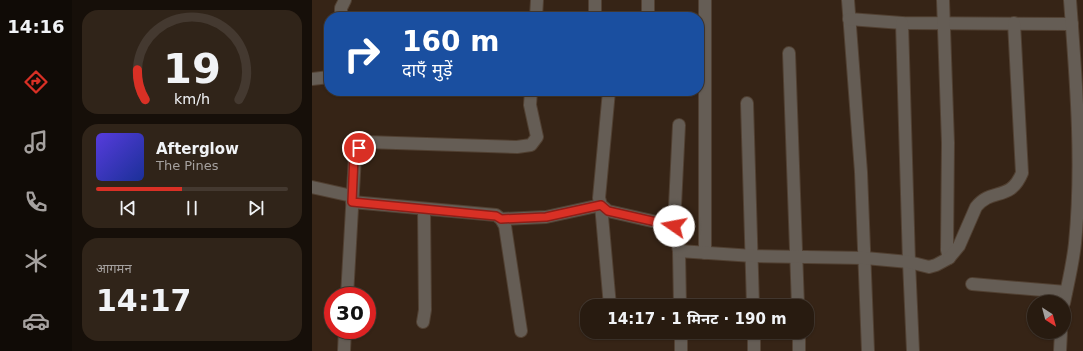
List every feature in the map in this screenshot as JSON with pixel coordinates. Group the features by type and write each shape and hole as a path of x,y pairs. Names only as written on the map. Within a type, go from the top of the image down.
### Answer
{"street":[{"path":"341,12 341,8 345,0"},
{"path":"536,12 537,0"},
{"path":"595,0 595,12"},
{"path":"648,0 648,12"},
{"path":"705,0 705,253"},
{"path":"848,0 861,172 868,351"},
{"path":"943,0 948,143 947,250 949,258"},
{"path":"1065,295 1075,242 1078,203 1080,87 1075,20 1070,0"},
{"path":"849,19 902,23 1014,23 1075,20"},
{"path":"902,23 913,351"},
{"path":"679,251 753,256 865,258 909,262 929,267 949,258 959,246 976,207 980,202 985,198 1011,190 1018,183 1022,173 1014,23"},
{"path":"789,53 798,299"},
{"path":"312,79 324,78"},
{"path":"347,287 354,156 366,142 517,147 531,145 537,137 530,105 531,96"},
{"path":"608,96 598,198 601,205 609,299"},
{"path":"747,103 753,256 753,299"},
{"path":"679,126 674,226 679,251 680,299"},
{"path":"312,187 352,199 496,216 501,219 505,226 522,331"},
{"path":"501,219 546,217 601,205"},
{"path":"601,205 608,211 674,226"},
{"path":"423,322 425,310 424,208"},
{"path":"972,284 1051,295"},
{"path":"344,351 345,339"},
{"path":"681,339 681,351"},
{"path":"754,339 754,351"},
{"path":"799,339 799,351"},
{"path":"1060,351 1061,339"}],"route":[{"path":"359,148 354,156 352,202 496,216 501,219 546,217 601,205 608,211 674,226"}]}
